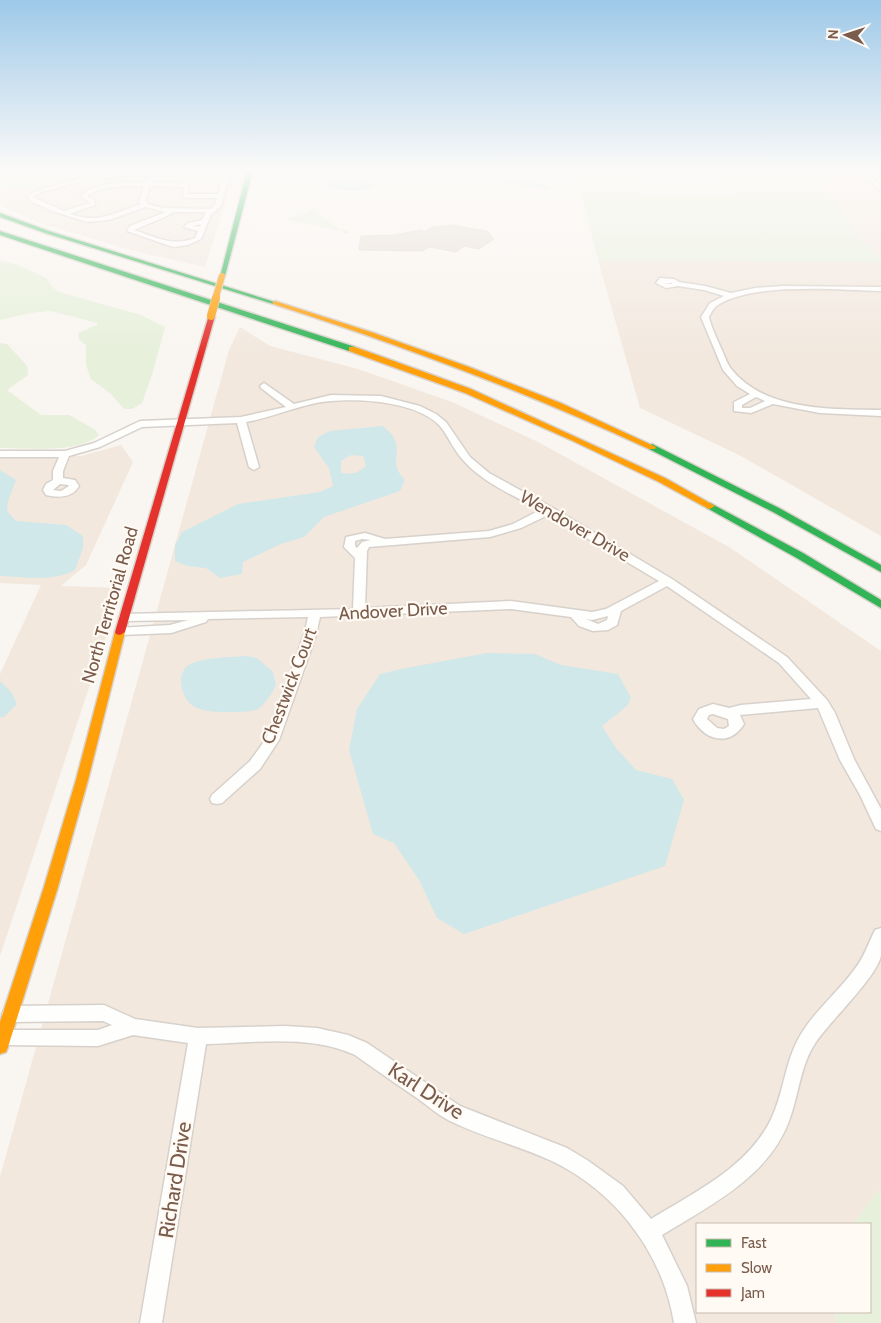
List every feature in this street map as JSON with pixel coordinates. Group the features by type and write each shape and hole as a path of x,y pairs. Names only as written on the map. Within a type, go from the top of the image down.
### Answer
{"main road":[{"path":"0,233 349,348 468,391 662,480 799,555 881,605"},
{"path":"56,233 262,298 450,361 562,407 680,461 780,512 881,569"},
{"name":"North Territorial Road","path":"2,1042 79,789 105,685 234,233"}],"street":[{"path":"136,233 178,245 198,239 201,233"},
{"path":"677,284 705,288 728,295"},
{"path":"881,289 769,288 746,291 728,295 710,306 706,313 706,320 728,370 740,383 774,400 822,411 881,412"},
{"path":"264,386 292,407"},
{"path":"758,393 737,404 737,409 749,412 774,400"},
{"name":"Wendover Drive","path":"0,454 66,454 97,445 140,424 241,420 323,399 358,397 390,401 417,408 433,416 443,424 467,459 477,470 550,510 668,581 776,654 822,703 847,760 867,794 881,824"},
{"path":"241,420 254,467"},
{"path":"58,482 58,471 66,454"},
{"path":"359,613 361,557 364,546 385,542 447,539 490,534 517,526 550,510"},
{"name":"Andover Drive","path":"125,617 359,613 510,605 576,615 587,626 602,628 613,622 615,610 668,581"},
{"name":"Chestwick Court","path":"217,799 255,765 272,740 310,635 315,614"},
{"name":"Andover Drive","path":"121,631 171,629 209,616"},
{"path":"730,713 741,710 822,703"},
{"path":"650,1231 739,1174 761,1153 773,1136 780,1121 800,1052 821,1021 863,973 872,958 881,935"},
{"name":"Karl Drive","path":"11,1014 104,1013 133,1027 198,1036 300,1034 348,1043 375,1057 454,1113 576,1163 606,1184 628,1204 650,1231 678,1287 685,1323"},
{"name":"Karl Drive","path":"2,1042 98,1038 133,1027"},
{"name":"Richard Drive","path":"151,1323 198,1036"}],"shaded area":[{"path":"73,233 216,233 205,267 130,250"},
{"path":"858,233 881,233 881,262"},
{"path":"598,260 881,262 881,536 739,455 640,408"},
{"path":"240,327 270,346 358,369 452,402 538,442 729,547 881,651 881,1188 854,1223 696,1223 696,1313 835,1313 836,1323 0,1323 0,1177 229,350"},
{"path":"121,445 133,462 86,565 61,586 122,588 0,956 0,674 41,585 0,583 0,455 81,456"}],"green space":[{"path":"591,233 858,233 881,262 598,260"},
{"path":"0,261 16,264 46,278 54,289 66,294 141,315 165,327 142,403 132,409 124,409 111,394 91,379 86,365 86,345 79,339 78,333 97,325 97,323 51,311 30,313 0,320"},
{"path":"0,343 7,344 27,366 28,375 7,390 41,415 69,415 94,429 99,435 90,441 78,445 52,449 0,448"},
{"path":"881,1188 881,1323 836,1323 835,1313 871,1313 871,1223 854,1223"}],"water":[{"path":"383,426 393,436 396,444 397,469 405,480 400,491 324,517 304,537 281,544 243,562 242,574 220,578 206,568 187,566 175,561 175,545 182,532 238,504 320,492 333,486 329,468 314,447 318,437 330,431","holes":["351,455 363,456 366,466 352,474 341,473 341,461"]},
{"path":"0,470 16,480 8,501 7,511 16,521 66,525 83,536 83,548 75,570 67,574 48,577 0,576"},
{"path":"487,653 535,654 561,665 618,674 631,698 627,706 602,726 616,748 636,770 672,779 684,800 665,866 464,934 437,918 419,880 394,843 373,834 349,750 357,709 380,674"},
{"path":"246,656 257,658 273,672 276,685 271,695 261,707 248,711 212,712 197,708 186,698 181,680 183,671 187,666 210,659"},
{"path":"0,681 12,693 17,704 4,717 0,717"}],"building":[{"path":"406,233 489,233 494,239 479,249 464,246 456,252 430,247 422,251 359,250 361,236"}],"traffic: fast":[{"path":"0,233 352,349"},
{"path":"49,233 275,303"},
{"path":"222,276 234,233"},
{"path":"652,447 776,510 881,569"},
{"path":"710,506 799,555 881,605"}],"traffic: slow":[{"path":"211,316 222,276"},
{"path":"275,303 371,334 466,368 513,386 652,447"},
{"path":"352,349 468,391 576,439 662,480 710,506"},
{"path":"0,1047 51,887 82,780 120,632"}],"traffic: jam":[{"path":"120,632 211,316"}]}
